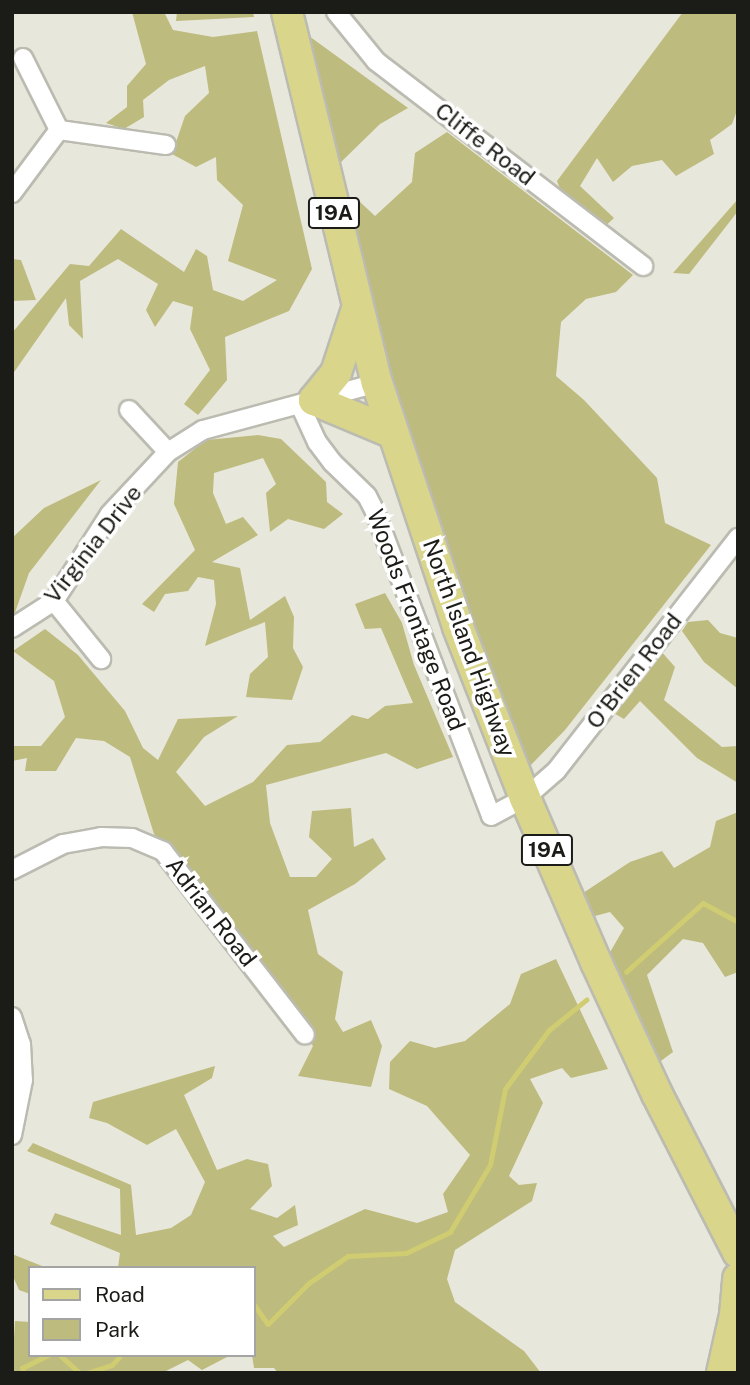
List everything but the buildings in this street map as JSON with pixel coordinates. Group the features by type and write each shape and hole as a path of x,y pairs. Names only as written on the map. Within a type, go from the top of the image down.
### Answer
{"main road":[{"name":"North Island Highway","path":"287,12 377,383 458,627 525,798 657,1094 738,1252"},
{"path":"357,309 336,373 307,402 393,433"},
{"path":"722,1373 734,1315 738,1278"}],"street":[{"name":"Cliffe Road","path":"336,12 376,61 643,266"},
{"path":"23,58 59,130"},
{"path":"59,130 166,145"},
{"path":"12,193 59,130"},
{"name":"Virginia Drive","path":"12,628 54,601 110,514 168,452 203,430 377,383"},
{"name":"Woods Frontage Road","path":"307,402 317,442 333,463 367,496 375,512 491,816 525,798"},
{"path":"129,410 168,452"},
{"name":"O'Brien Road","path":"525,798 556,771 738,538"},
{"path":"54,601 102,659"},
{"name":"Adrian Road","path":"12,870 63,844 101,837 132,838 163,851 305,1035"},
{"path":"12,1017 21,1044 23,1080 12,1135"}],"green space":[{"path":"132,12 164,12 173,30 213,37 257,31 312,269 289,311 225,337 227,380 198,415 184,404 210,370 190,329 193,307 173,301 155,327 146,310 158,284 118,259 80,281 83,339 69,325 66,298 12,375 12,333 70,264 89,266 121,229 184,272 196,249 207,256 213,290 243,301 277,280 228,261 243,205 217,180 216,157 196,167 172,154 185,116 209,93 205,66 169,80 143,100 144,117 124,129 106,123 127,107 127,86 146,64"},
{"path":"177,12 253,12 254,17 176,21"},
{"path":"683,12 738,12 738,108 732,124 710,140 714,154 676,176 662,160 632,166 613,182 597,158 580,186 614,218 600,231 565,202 557,181"},
{"path":"309,36 408,108 380,124 339,164 322,113"},
{"path":"447,132 633,275 616,292 586,299 561,322 556,376 584,400 657,478 665,523 711,545 565,730 528,768 452,569 384,362 345,209 359,201 375,216 412,182 415,153"},
{"path":"738,199 738,211 689,274 673,273"},
{"path":"12,259 21,260 36,300 12,301"},
{"path":"258,435 281,439 326,482 327,502 343,514 324,529 288,519 270,532 266,493 276,484 263,458 214,473 213,493 226,524 243,517 258,535 212,562 240,568 250,620 285,596 294,617 293,648 303,667 292,700 246,697 250,674 268,657 265,622 205,646 216,604 214,580 198,577 188,591 165,594 154,612 142,604 195,550 174,504 178,462 206,440"},
{"path":"101,480 29,573 12,621 12,538 44,508"},
{"path":"385,593 402,623 414,665 453,757 417,769 386,753 266,785 270,823 290,877 316,877 332,859 309,837 312,811 351,808 354,847 373,838 386,859 355,884 308,910 318,954 343,972 335,1019 343,1032 371,1020 382,1046 371,1087 298,1076 313,1046 154,834 130,757 104,741 76,738 56,771 25,771 27,758 12,761 12,746 41,746 65,717 54,681 13,651 45,629 78,655 125,711 143,748 158,760 178,719 238,716 204,737 176,772 205,806 253,782 287,745 320,742 352,715 368,719 385,706 413,703 381,628 365,629 355,604"},
{"path":"708,620 720,633 738,638 738,689 704,662 682,631 688,622"},
{"path":"660,650 675,667 664,700 722,747 738,746 738,783 697,758 640,701 624,719 610,711"},
{"path":"738,812 738,972 725,977 703,943 683,939 647,975 673,1052 654,1066 605,961 624,928 610,912 595,916 580,895 630,862 662,851 674,868 710,847 716,821"},
{"path":"556,959 608,1069 571,1078 562,1068 530,1079 543,1103 509,1176 519,1185 537,1183 532,1201 455,1250 447,1279 455,1302 524,1351 541,1373 278,1373 274,1368 254,1368 256,1266 118,1266 120,1253 50,1224 55,1213 121,1235 120,1189 27,1151 33,1143 131,1185 136,1235 171,1228 191,1215 205,1182 176,1129 147,1145 107,1123 89,1118 93,1102 215,1066 212,1078 184,1095 217,1170 247,1159 268,1164 272,1186 250,1209 277,1218 295,1205 298,1225 273,1236 284,1247 365,1209 417,1223 448,1212 443,1194 470,1155 427,1106 389,1089 390,1062 410,1041 435,1048 465,1041 510,1004 521,974"},
{"path":"12,1254 42,1266 28,1266 28,1293 19,1290 12,1274"},
{"path":"15,1321 28,1322 28,1357 227,1357 202,1370 188,1360 162,1373 12,1373"}],"waterway":[{"path":"626,972 703,903 738,922"},
{"path":"256,1307 268,1324 309,1283 348,1256 406,1253 450,1232 490,1165 505,1089 549,1030 586,1000"},
{"path":"23,1373 22,1368 45,1357"},
{"path":"62,1357 80,1373"},
{"path":"87,1373 112,1365 119,1357"}]}
